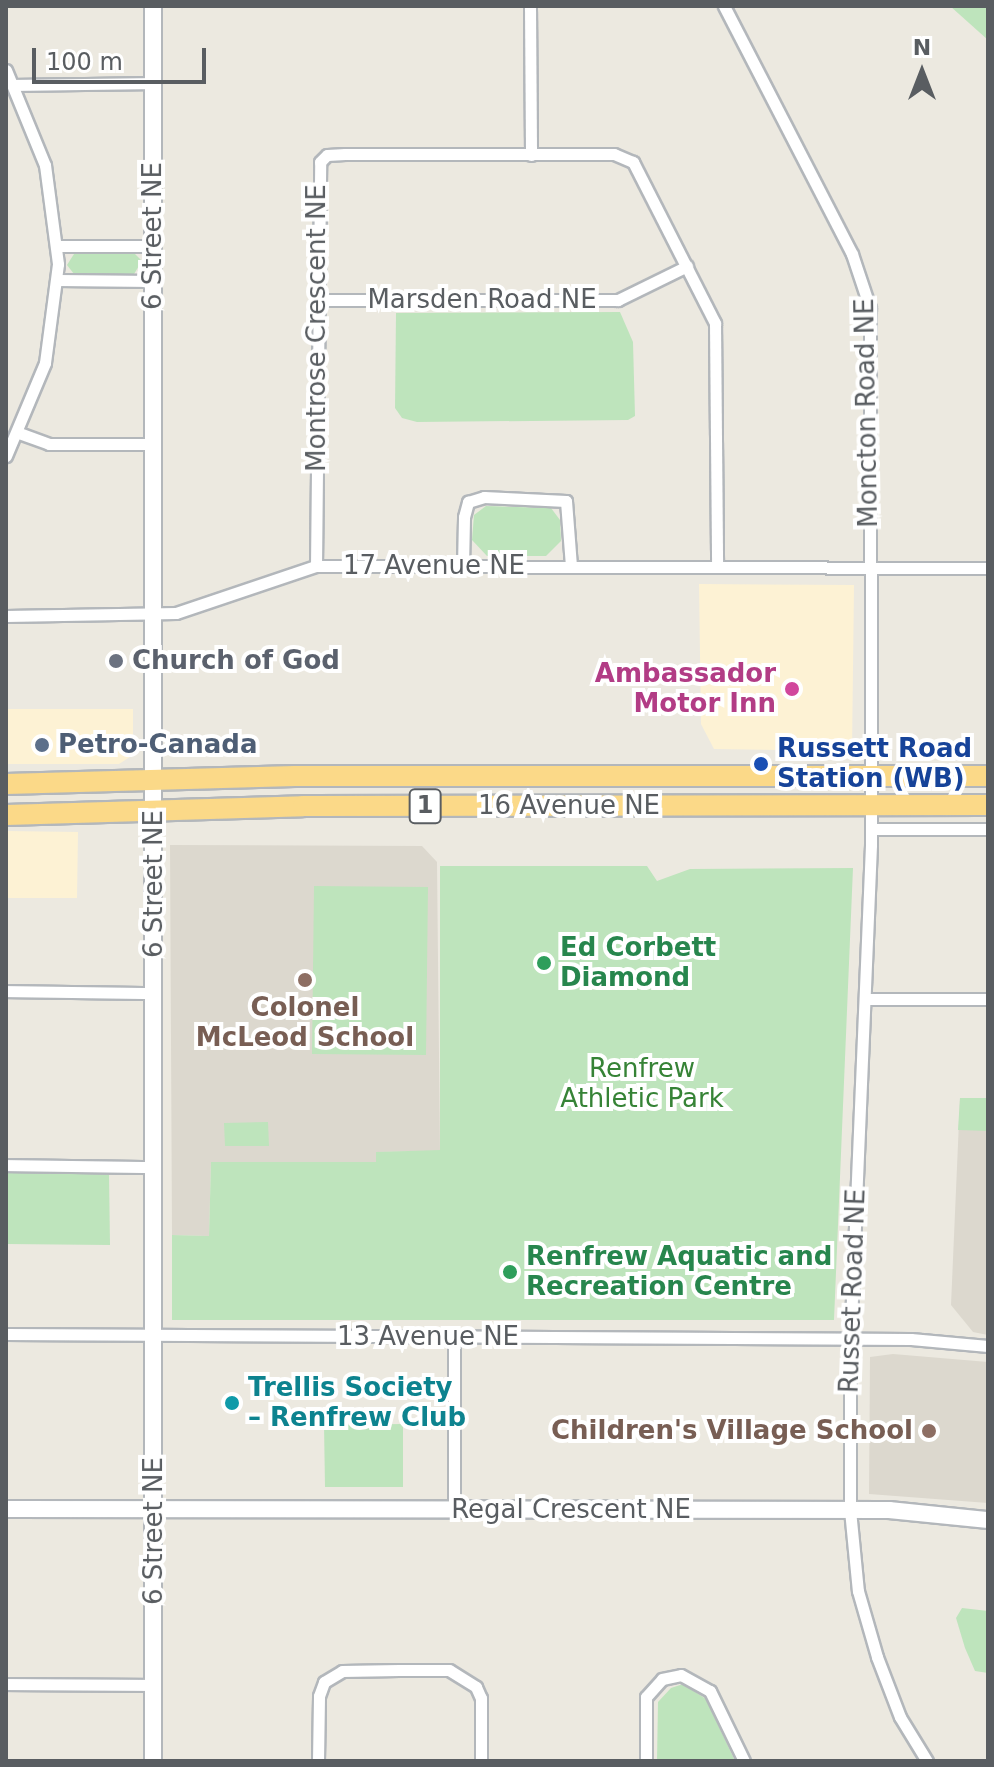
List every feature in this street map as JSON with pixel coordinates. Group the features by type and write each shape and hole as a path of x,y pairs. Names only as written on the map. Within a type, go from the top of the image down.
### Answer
{"highway":[{"name":"16 Avenue NE","path":"6,784 988,776"},
{"name":"16 Avenue NE","path":"6,815 154,811 988,805"}],"street":[{"name":"6 Street NE","path":"153,6 153,1761"},
{"path":"530,6 531,155"},
{"name":"Moncton Road NE","path":"724,6 852,254 867,295 871,806"},
{"path":"6,70 16,85 45,165 58,246 58,280 45,363 19,433 6,456"},
{"path":"16,85 153,83"},
{"name":"Montrose Crescent NE","path":"316,566 317,175 327,155 531,155 624,156 633,162 687,266 716,334 717,567"},
{"path":"58,246 153,246"},
{"name":"Marsden Road NE","path":"318,300 618,300 687,266"},
{"path":"58,280 153,281"},
{"path":"19,433 49,444 153,444"},
{"path":"463,566 464,517 468,502 484,497 566,501 571,566"},
{"name":"17 Avenue NE","path":"6,616 153,616 316,566 988,568"},
{"name":"Russet Road NE","path":"871,806 850,1338 850,1510 858,1591 877,1657 900,1717 927,1761"},
{"path":"871,829 988,829"},
{"path":"6,991 155,993"},
{"path":"865,999 988,999"},
{"path":"6,1165 154,1167"},
{"name":"13 Avenue NE","path":"6,1334 850,1338 988,1346"},
{"path":"454,1338 454,1511"},
{"name":"Regal Crescent NE","path":"6,1509 850,1510 988,1520"},
{"path":"318,1761 319,1696 324,1682 342,1671 399,1670 449,1670 476,1687 481,1698 481,1761"},
{"path":"646,1761 646,1697 662,1679 681,1675 710,1691 744,1761"},
{"path":"6,1684 153,1685"}],"shaded area":[{"path":"699,584 854,585 852,751 714,749 701,724"},
{"path":"6,709 133,709 133,755 119,764 6,764"},
{"path":"6,831 78,832 77,898 6,898"},
{"name":"Colonel McLeod School","path":"170,845 422,846 437,862 440,1151 377,1152 377,1163 211,1162 209,1236 172,1235"},
{"path":"960,1098 988,1098 988,1335 973,1332 951,1305"},
{"name":"Children's Village School","path":"893,1354 988,1362 988,1503 869,1494 870,1357"}],"green space":[{"path":"950,6 988,6 988,40"},
{"path":"134,253 142,261 134,274 74,274 67,265 74,254"},
{"path":"620,312 633,342 635,416 628,420 417,422 402,418 395,408 396,313"},
{"path":"486,506 551,508 560,520 561,541 546,556 487,556 472,540 474,515"},
{"name":"Renfrew Athletic Park","path":"440,866 647,866 657,881 690,869 853,868 834,1320 172,1320 172,1235 209,1236 211,1162 376,1162 376,1152 440,1150"},
{"path":"314,886 428,887 426,1055 312,1054"},
{"path":"960,1098 988,1098 988,1131 958,1130"},
{"path":"268,1122 269,1146 225,1146 224,1123"},
{"path":"6,1172 109,1173 110,1245 6,1244"},
{"path":"403,1424 403,1487 325,1487 324,1425"},
{"path":"962,1608 988,1611 988,1673 975,1671 965,1648 956,1618"},
{"path":"683,1684 706,1699 735,1761 657,1761 658,1702 671,1688"}],"place":[{"name":"Church of God","path":"116,661"},
{"name":"Ambassador Motor Inn","path":"792,689"},
{"name":"Petro-Canada","path":"42,745"},
{"name":"Russett Road Station (WB)","path":"761,764"},
{"name":"Ed Corbett Diamond","path":"544,963"},
{"name":"Colonel McLeod School","path":"305,980"},
{"name":"Renfrew Aquatic and Recreation Centre","path":"510,1272"},
{"name":"Trellis Society – Renfrew Club","path":"232,1403"},
{"name":"Children's Village School","path":"929,1431"}]}
